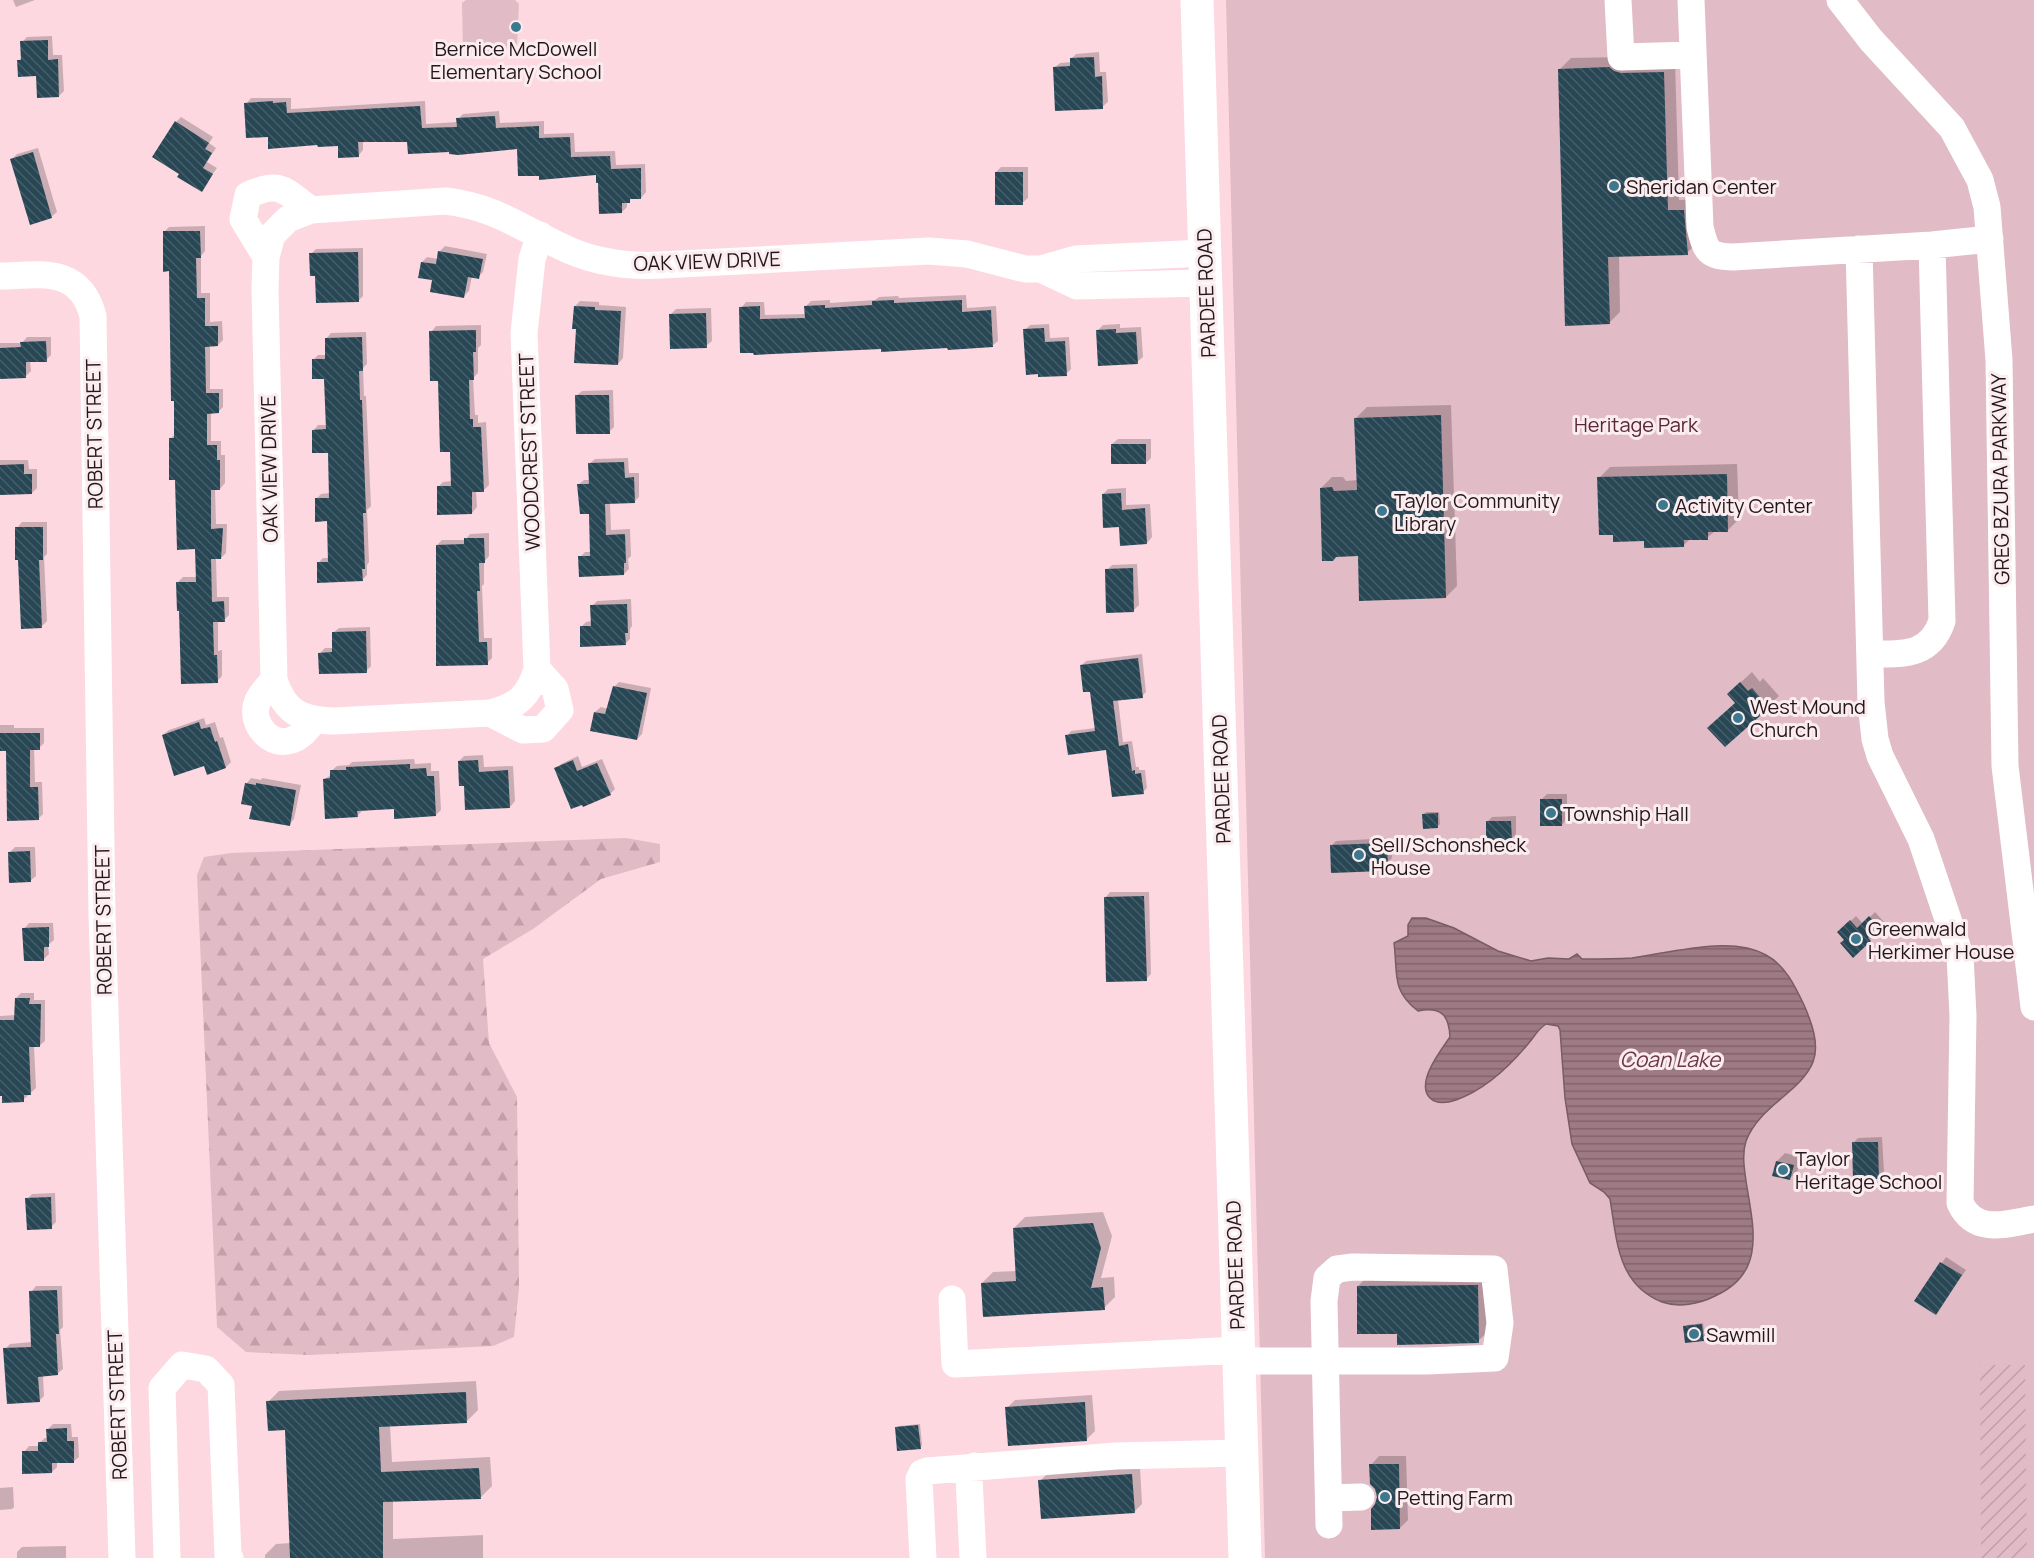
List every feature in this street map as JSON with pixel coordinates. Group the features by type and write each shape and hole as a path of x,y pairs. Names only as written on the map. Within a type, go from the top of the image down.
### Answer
{"main road":[{"name":"PARDEE ROAD","path":"1197,0 1245,1558"}],"street":[{"path":"1618,0 1621,57 1693,55"},
{"path":"1691,0 1700,227 1710,253 1733,257 1932,245 1990,239"},
{"name":"GREG BZURA PARKWAY","path":"1840,0 1871,40 1942,115 1961,141 1980,180 1987,207 1999,360 2005,766 2034,1007"},
{"path":"266,257 243,219 248,195 264,188 280,188 311,210"},
{"name":"OAK VIEW DRIVE","path":"289,708 282,700 274,680 265,289 266,257 272,236 288,219 311,210 446,201 461,203 496,212 582,255 630,265 929,251 967,254 1025,269 1041,269 1076,259 1205,268"},
{"name":"WOODCREST STREET","path":"289,708 297,715 313,721 490,713 504,710 519,701 532,687 537,669 524,333 532,259 540,236"},
{"path":"1870,654 1907,654 1920,649 1931,642 1939,632 1942,621 1932,245"},
{"path":"1859,249 1870,702 1875,739 1880,756 1921,839 1960,955 1963,1007 1960,1203 1971,1219 1982,1224 1998,1225 2034,1219"},
{"name":"ROBERT STREET","path":"0,276 52,275 71,281 90,303 93,316 102,902 122,1558"},
{"path":"490,713 523,730 543,729 560,710 555,689 537,669"},
{"path":"274,680 260,695 256,705 255,716 264,734 276,740 293,740 307,730 313,721"},
{"path":"952,1299 955,1364 1238,1356 1324,1360 1426,1361 1495,1358 1500,1323 1494,1269 1353,1267 1336,1269 1327,1278 1324,1301 1324,1360 1329,1525"},
{"path":"167,1558 162,1388 182,1365 206,1369 221,1385 228,1555 230,1558"},
{"path":"923,1558 919,1479 922,1473 927,1471 1116,1456 1242,1453"},
{"path":"973,1558 969,1477 975,1466"},
{"path":"1329,1498 1361,1497"}],"green space":[{"path":"466,0 515,0 519,4 517,44 509,51 463,54 462,3"},
{"name":"Heritage Park","path":"1226,0 2034,0 2034,1558 1265,1558"},
{"path":"626,838 660,844 660,862 601,879 533,929 483,959 489,1043 517,1097 519,1288 514,1337 493,1346 310,1355 246,1352 217,1327 197,875 204,857 231,853"},
{"path":"1980,1365 2025,1365 2027,1558 1981,1558"}],"water":[{"name":"Coan Lake","path":"1412,918 1426,918 1454,928 1498,951 1531,961 1548,958 1569,959 1577,954 1582,959 1632,958 1700,947 1736,946 1752,949 1779,964 1804,1005 1814,1033 1815,1055 1807,1073 1760,1118 1746,1141 1744,1161 1753,1247 1750,1261 1743,1275 1732,1286 1702,1301 1675,1305 1662,1302 1647,1294 1636,1284 1622,1259 1610,1199 1590,1183 1572,1144 1558,1026 1546,1024 1543,1026 1521,1053 1504,1069 1486,1084 1466,1096 1446,1103 1436,1102 1430,1098 1426,1092 1427,1076 1450,1037 1446,1018 1438,1011 1418,1011 1403,996 1397,981 1394,943 1408,936 1408,925"}],"building":[{"path":"48,40 48,60 58,59 59,97 37,98 36,76 18,77 17,60 21,60 20,41"},
{"path":"1094,57 1095,77 1102,76 1103,109 1055,111 1053,67 1070,66 1070,58"},
{"name":"Sheridan Center","path":"1609,67 1621,73 1664,72 1668,210 1684,210 1688,255 1608,257 1610,324 1565,326 1558,69"},
{"path":"273,101 273,103 286,102 287,113 420,106 422,128 457,127 456,118 495,116 496,128 539,126 539,138 570,137 571,157 610,156 611,169 641,168 641,199 630,199 630,203 622,203 622,213 599,214 596,175 539,180 539,176 518,176 517,149 458,155 449,154 449,152 408,154 407,142 358,142 359,157 338,158 338,146 318,147 317,145 268,149 268,137 246,138 244,103"},
{"path":"175,121 209,143 205,149 212,153 203,168 213,174 202,192 177,177 179,174 152,157"},
{"path":"33,152 52,218 30,225 10,159"},
{"path":"995,172 1023,172 1023,205 995,205"},
{"path":"163,231 200,231 201,258 196,258 197,298 205,298 205,326 218,326 218,346 205,347 206,393 219,393 219,413 207,414 207,445 217,445 217,460 220,460 220,490 211,490 211,529 223,528 221,559 211,559 212,602 224,601 225,622 213,622 218,683 181,684 176,582 196,582 195,549 177,550 175,480 169,480 169,438 174,438 174,401 171,401 169,271 163,272"},
{"path":"438,251 483,259 479,279 468,277 464,298 430,292 432,280 418,278 421,262 436,264"},
{"path":"358,252 359,302 316,303 315,276 310,276 309,253"},
{"path":"894,300 894,303 962,300 962,312 991,310 993,347 881,352 881,349 754,355 753,353 740,353 739,307 760,306 760,319 805,318 804,306 825,305 825,308 872,305 872,301"},
{"path":"574,306 621,311 618,365 574,363 576,329 572,329"},
{"path":"706,313 707,348 670,349 669,314"},
{"path":"1044,328 1045,342 1065,341 1067,376 1026,375 1023,329"},
{"path":"1116,329 1116,333 1136,332 1138,364 1098,366 1096,330"},
{"path":"476,330 476,352 473,352 474,380 469,380 470,419 473,419 473,427 481,427 484,492 472,492 472,514 437,515 437,486 451,486 450,452 440,452 438,381 430,381 429,331"},
{"path":"362,337 363,371 359,371 366,513 363,513 365,569 362,569 363,581 317,583 317,562 328,562 327,521 315,522 315,498 329,498 328,453 312,453 312,430 326,429 324,379 312,379 312,359 325,359 325,338"},
{"path":"46,341 47,362 26,362 26,378 0,379 0,348 21,347 20,342"},
{"path":"575,395 609,395 610,434 576,434"},
{"name":"Taylor Community Library","path":"1441,415 1446,598 1359,601 1358,556 1336,557 1333,561 1322,561 1320,488 1332,487 1334,491 1357,490 1354,418"},
{"path":"1111,444 1146,444 1146,464 1111,464"},
{"path":"624,462 625,478 634,477 635,503 605,504 606,535 625,534 624,575 579,577 578,556 590,556 589,514 580,514 577,484 589,484 588,463"},
{"path":"24,464 24,474 32,474 32,494 0,495 0,465"},
{"name":"Activity Center","path":"1727,474 1728,532 1708,532 1708,540 1684,540 1684,547 1644,548 1644,541 1613,542 1613,535 1599,535 1597,477"},
{"path":"1121,493 1122,510 1145,508 1147,544 1120,546 1119,527 1103,528 1102,494"},
{"path":"15,527 43,527 43,560 39,560 42,628 21,629 18,560 15,560"},
{"path":"464,538 484,538 485,563 479,563 480,591 477,591 479,642 487,642 488,665 436,666 436,545 464,544"},
{"path":"1133,568 1134,612 1106,613 1105,569"},
{"path":"627,604 626,645 580,647 580,626 591,626 590,605"},
{"path":"366,631 367,673 319,674 318,653 332,652 332,632"},
{"path":"1138,658 1143,698 1113,701 1119,746 1128,744 1132,771 1135,770 1135,774 1141,773 1144,794 1112,797 1106,750 1068,755 1065,735 1095,731 1090,692 1083,692 1080,665"},
{"name":"West Mound Church","path":"1740,682 1748,691 1752,688 1769,708 1725,747 1707,728 1735,703 1727,694"},
{"path":"613,686 647,693 637,740 590,731 594,712 605,714"},
{"path":"199,722 201,729 210,727 226,768 207,775 204,766 174,776 162,735"},
{"path":"0,733 40,733 40,750 30,750 30,787 38,787 39,820 7,821 6,751 0,751"},
{"path":"478,760 479,772 508,770 510,808 465,810 464,786 459,786 458,761"},
{"path":"573,760 577,771 597,763 611,795 583,807 582,805 571,809 554,768"},
{"path":"410,764 410,769 426,768 427,776 434,776 436,816 394,819 394,809 357,811 358,817 325,819 323,779 330,778 330,770"},
{"path":"245,783 296,790 290,826 249,819 252,806 241,804"},
{"name":"Township Hall","path":"1540,799 1562,799 1562,826 1540,826"},
{"path":"1438,813 1438,828 1423,829 1422,814"},
{"path":"1486,821 1511,821 1512,840 1486,841"},
{"name":"Sell/Schonsheck House","path":"1387,843 1388,865 1383,865 1383,871 1331,873 1330,845"},
{"path":"30,851 31,882 9,883 8,852"},
{"path":"1144,896 1147,981 1106,982 1104,897"},
{"name":"Greenwald Herkimer House","path":"1869,916 1880,928 1868,938 1871,941 1853,958 1840,943 1844,940 1837,932 1850,920 1857,928"},
{"path":"49,927 49,947 44,947 44,961 24,961 22,928"},
{"path":"15,998 30,998 29,1004 41,1004 40,1047 29,1047 31,1095 24,1095 24,1102 2,1103 2,1096 0,1096 0,1020 14,1020"},
{"path":"1852,1142 1878,1142 1879,1179 1853,1179"},
{"name":"Taylor Heritage School","path":"1776,1161 1794,1165 1790,1180 1772,1176"},
{"path":"51,1197 52,1229 27,1230 25,1198"},
{"path":"1093,1223 1101,1248 1091,1288 1103,1287 1105,1310 983,1317 981,1283 1016,1281 1013,1228"},
{"path":"1940,1262 1962,1275 1936,1315 1914,1301"},
{"path":"1478,1285 1479,1343 1397,1345 1397,1334 1357,1334 1357,1286"},
{"path":"57,1290 58,1375 38,1377 40,1402 7,1404 3,1348 31,1347 29,1291"},
{"name":"Sawmill","path":"1702,1324 1704,1341 1685,1343 1683,1326"},
{"path":"466,1392 467,1423 379,1427 381,1472 479,1468 481,1499 383,1502 383,1558 290,1558 285,1430 268,1431 266,1401"},
{"path":"1085,1402 1087,1441 1008,1446 1005,1407"},
{"path":"918,1425 921,1449 897,1451 895,1427"},
{"path":"67,1428 67,1441 74,1441 74,1463 52,1463 52,1473 22,1474 22,1451 38,1451 38,1442 47,1442 46,1429"},
{"name":"Petting Farm","path":"1369,1464 1399,1464 1400,1529 1371,1530 1371,1509 1377,1497 1375,1489 1370,1484"},
{"path":"1132,1474 1135,1513 1041,1519 1038,1480"}],"place":[{"name":"Bernice McDowell Elementary School","path":"516,27"},
{"name":"Sheridan Center","path":"1614,186"},
{"name":"Activity Center","path":"1663,505"},
{"name":"Taylor Community Library","path":"1382,511"},
{"name":"West Mound Church","path":"1738,718"},
{"name":"Township Hall","path":"1551,813"},
{"name":"Sell/Schonsheck House","path":"1359,855"},
{"name":"Greenwald Herkimer House","path":"1856,939"},
{"name":"Taylor Heritage School","path":"1783,1170"},
{"name":"Sawmill","path":"1694,1334"},
{"name":"Petting Farm","path":"1385,1497"}]}
